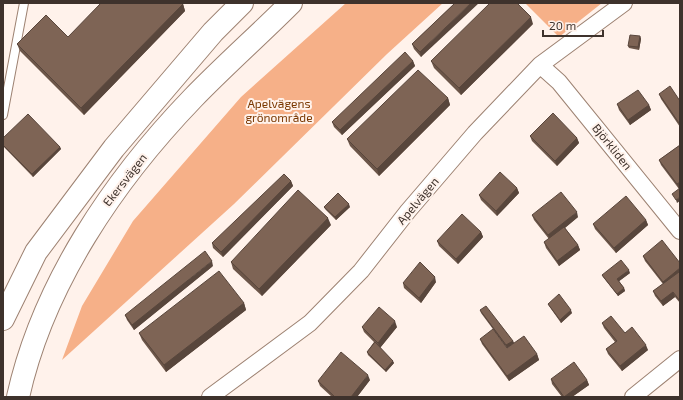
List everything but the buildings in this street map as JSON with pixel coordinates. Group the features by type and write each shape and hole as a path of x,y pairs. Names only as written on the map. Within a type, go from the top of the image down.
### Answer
{"main road":[{"path":"3,319 36,252 114,148 213,32 242,3"},
{"name":"Ekersvägen","path":"18,397 32,349 55,292 87,231 125,176 193,98 291,3"}],"street":[{"name":"Apelvägen","path":"210,397 310,323 360,271 408,211 475,133 540,65 624,3"},
{"name":"Björkliden","path":"540,65 559,82 680,231"},
{"path":"632,397 680,359"}],"lane":[{"path":"3,115 24,3"}],"green space":[{"name":"Apelvägens grönområde","path":"346,3 443,3 387,54 234,204 62,360 82,306 133,221 241,97"},
{"path":"525,3 602,3 559,37"}]}
